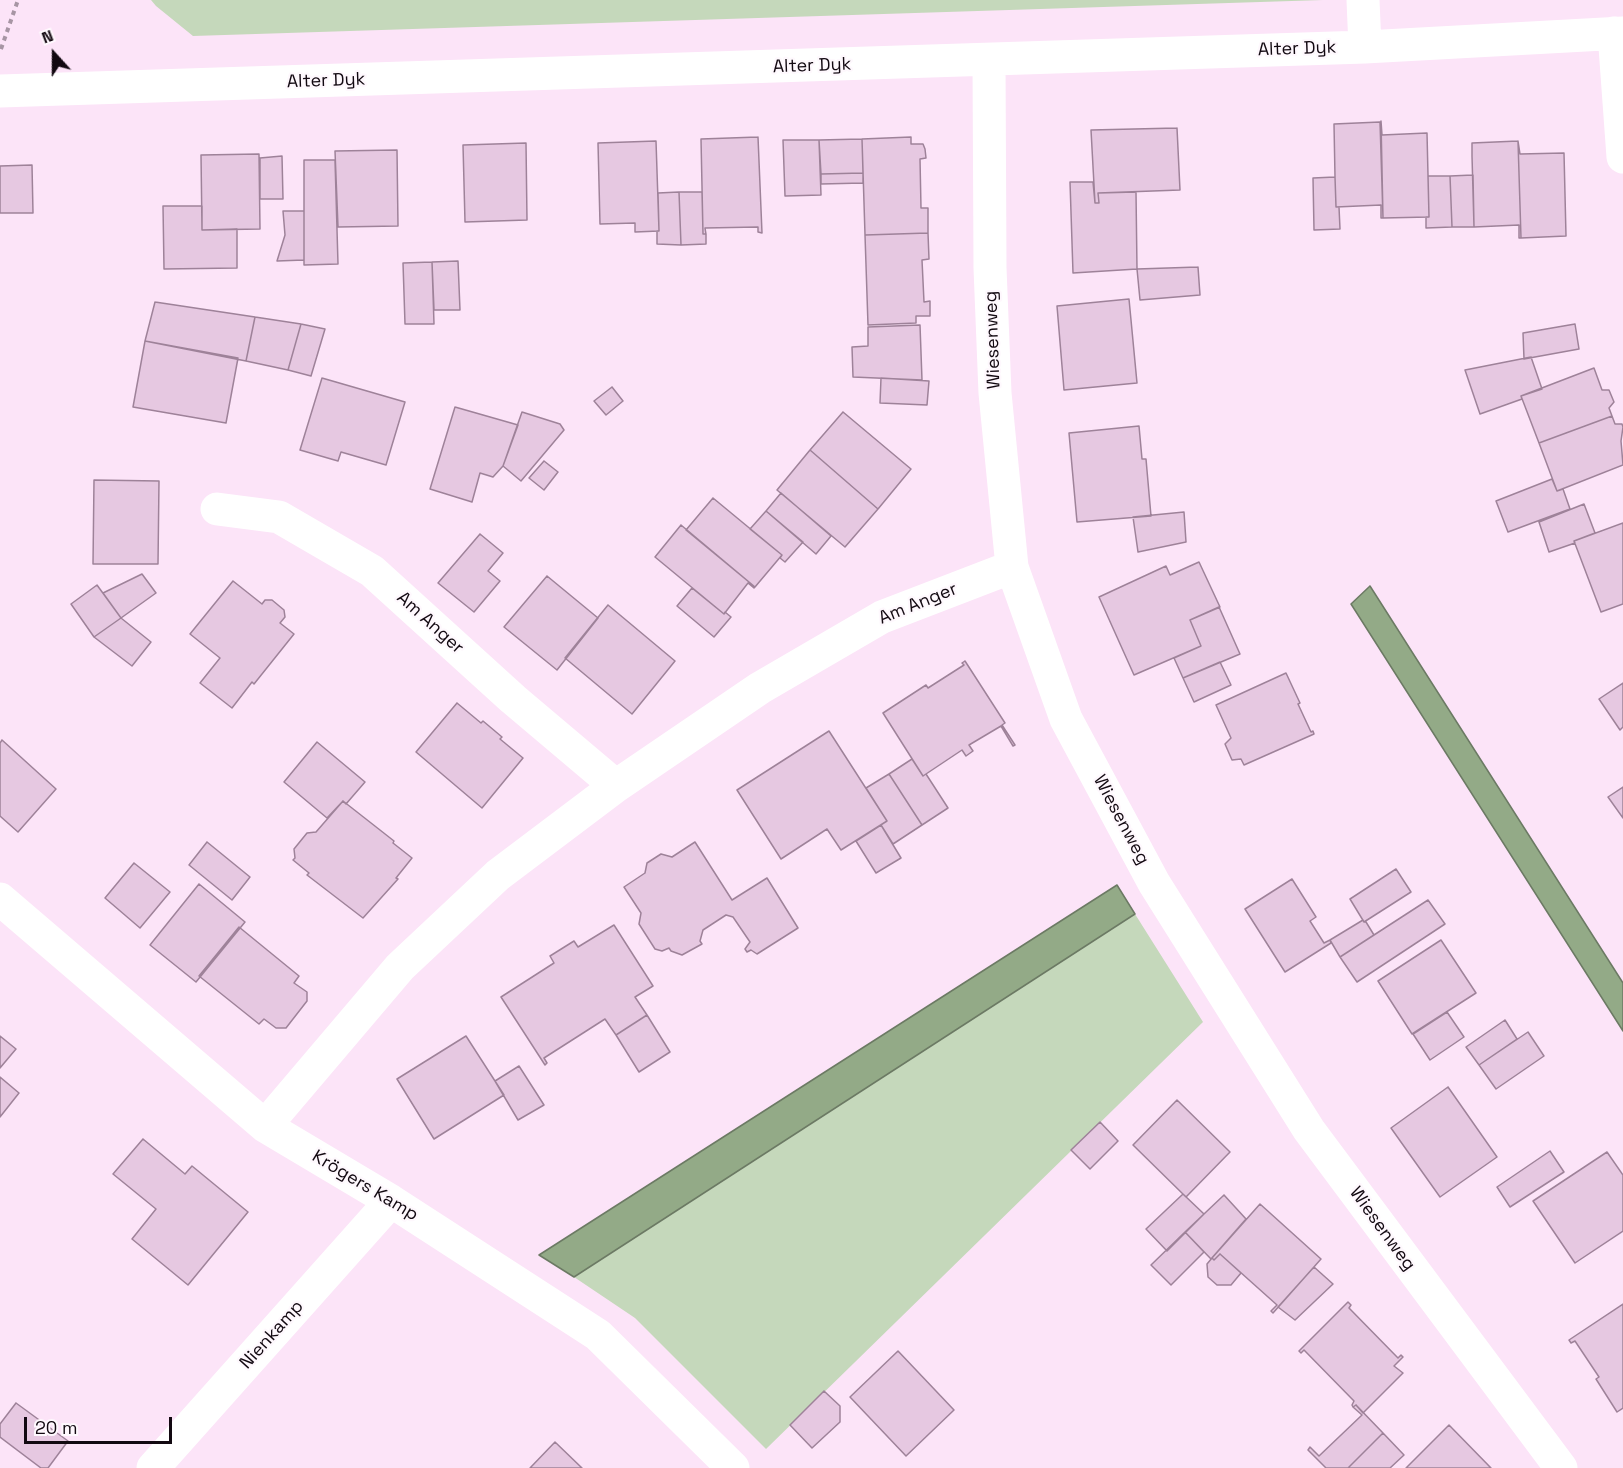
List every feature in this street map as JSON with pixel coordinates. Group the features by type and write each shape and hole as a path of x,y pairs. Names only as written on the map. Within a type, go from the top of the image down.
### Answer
{"street":[{"path":"1363,0 1365,47"},
{"path":"1618,33 1623,158"},
{"name":"Alter Dyk","path":"0,91 1365,47 1618,33"},
{"name":"Wiesenweg","path":"989,60 990,268 995,393 1012,567 1066,719 1154,883 1309,1130 1560,1468"},
{"name":"Am Anger","path":"217,509 279,517 372,571 513,699 616,786"},
{"name":"Am Anger","path":"265,1126 400,967 498,875 616,786 760,688 882,617 1012,567"},
{"name":"Krögers Kamp","path":"0,898 265,1126 391,1201 598,1335 733,1468"},
{"name":"Nienkamp","path":"153,1468 391,1201"}],"path":[{"path":"0,52 18,0"}],"shaded area":[{"path":"151,0 1323,0 193,36"},
{"path":"1370,586 1623,983 1623,1031 1351,604"},
{"path":"1117,885 1135,914 574,1277 539,1255"},
{"path":"1135,914 1203,1022 766,1449 635,1318 574,1277"}],"building":[{"path":"1381,121 1382,135 1427,133 1429,217 1383,218"},
{"path":"1380,122 1383,218 1381,218 1381,205 1336,207 1335,177 1334,124"},
{"path":"1177,128 1180,190 1098,193 1099,203 1095,203 1091,130"},
{"path":"758,137 762,233 758,232 758,227 705,228 706,234 703,234 701,139"},
{"path":"911,137 911,144 923,144 925,149 926,158 920,159 921,208 928,208 928,233 865,235 862,139"},
{"path":"862,139 863,173 821,174 819,140"},
{"path":"783,140 819,140 821,195 785,196"},
{"path":"656,141 659,231 635,232 635,223 600,224 598,143"},
{"path":"1518,141 1521,238 1519,238 1519,225 1474,227 1472,143"},
{"path":"1518,141 1520,154 1564,153 1566,236 1521,238"},
{"path":"526,143 527,220 465,222 463,145"},
{"path":"397,150 398,226 338,227 335,151"},
{"path":"259,154 260,229 202,230 201,155"},
{"path":"282,156 283,199 260,199 260,158"},
{"path":"304,160 335,160 338,264 304,265"},
{"path":"32,165 33,213 0,213 0,166"},
{"path":"863,173 863,183 821,184 821,174"},
{"path":"1473,175 1474,227 1452,227 1450,176"},
{"path":"1428,176 1450,176 1452,227 1426,228 1426,217 1429,217"},
{"path":"1335,177 1336,207 1339,207 1340,229 1314,230 1313,178"},
{"path":"1070,182 1093,182 1095,203 1099,203 1098,193 1136,192 1137,269 1073,273"},
{"path":"679,192 681,245 657,244 658,193"},
{"path":"679,192 702,192 703,234 706,234 706,244 681,245"},
{"path":"163,206 202,206 202,230 237,229 237,268 164,269"},
{"path":"283,211 304,211 304,260 277,261 285,235"},
{"path":"928,233 929,259 922,260 924,302 930,301 930,316 916,316 916,323 868,325 865,235"},
{"path":"458,261 460,310 434,310 432,262"},
{"path":"432,262 434,324 405,324 403,263"},
{"path":"1198,267 1200,295 1140,300 1137,269"},
{"path":"1129,299 1137,383 1064,390 1057,306"},
{"path":"155,302 255,317 246,361 145,341"},
{"path":"255,317 301,324 288,370 246,361"},
{"path":"301,324 325,329 311,376 288,370"},
{"path":"1575,324 1579,349 1524,359 1523,333"},
{"path":"920,325 922,380 853,377 852,347 868,346 868,327"},
{"path":"145,341 238,358 226,423 133,407"},
{"path":"1531,357 1542,389 1480,414 1465,370"},
{"path":"1594,368 1602,390 1609,390 1614,402 1609,408 1612,416 1539,443 1521,396"},
{"path":"322,378 405,402 386,465 341,452 338,461 300,450"},
{"path":"881,378 929,381 927,405 880,403"},
{"path":"612,387 623,401 606,415 594,401"},
{"path":"455,407 518,425 503,466 493,477 480,473 472,502 430,489"},
{"path":"522,412 560,424 564,430 521,481 503,466"},
{"path":"843,412 911,469 878,509 810,450"},
{"path":"1612,416 1615,424 1622,424 1623,427 1621,441 1623,465 1557,491 1539,443"},
{"path":"1139,426 1142,459 1146,459 1151,516 1077,522 1069,433"},
{"path":"810,450 878,509 845,547 777,490"},
{"path":"544,461 558,472 544,490 529,478"},
{"path":"1552,479 1557,491 1563,489 1570,509 1508,532 1496,501"},
{"path":"94,480 159,481 158,564 93,564"},
{"path":"781,493 831,536 816,554 766,511"},
{"path":"713,498 782,555 755,587 686,530"},
{"path":"1584,504 1595,533 1549,552 1539,522"},
{"path":"766,511 803,542 785,562 780,558 782,555 750,529"},
{"path":"1184,512 1186,542 1138,552 1133,517"},
{"path":"1623,523 1623,604 1601,612 1574,541"},
{"path":"681,525 755,587 748,583 724,614 655,557"},
{"path":"480,534 503,553 488,571 500,581 474,612 438,583"},
{"path":"1199,562 1220,607 1190,620 1201,646 1134,675 1099,597 1166,566 1170,575"},
{"path":"142,574 156,593 121,618 103,593"},
{"path":"547,576 598,618 557,670 504,627"},
{"path":"233,581 262,604 265,600 272,600 284,610 285,617 280,623 294,634 232,708 200,683 220,658 190,634"},
{"path":"97,585 121,618 94,637 71,604"},
{"path":"692,588 731,617 714,637 677,606"},
{"path":"608,605 675,661 632,714 565,658"},
{"path":"1219,607 1240,654 1183,678 1174,658 1201,646 1190,620"},
{"path":"121,618 151,642 132,666 94,637"},
{"path":"965,661 1005,723 1002,725 1015,745 1013,746 1001,726 969,745 973,751 966,756 962,750 923,776 883,713 926,685 928,688 964,665 962,663"},
{"path":"1220,662 1231,685 1194,702 1183,678"},
{"path":"1286,673 1300,703 1298,704 1314,734 1244,765 1241,759 1232,760 1225,744 1231,738 1216,705"},
{"path":"1623,683 1623,727 1620,730 1599,699"},
{"path":"457,703 481,723 483,721 523,758 482,808 416,752"},
{"path":"829,731 887,821 841,850 827,829 781,859 737,790"},
{"path":"2,740 56,789 18,832 0,816 0,743"},
{"path":"317,742 365,782 346,804 343,801 327,818 284,782"},
{"path":"912,759 923,776 926,774 948,808 922,825 889,774"},
{"path":"889,774 922,825 893,844 881,825 887,821 866,788"},
{"path":"1623,787 1623,818 1608,797"},
{"path":"343,801 412,858 396,878 398,879 363,918 307,875 309,873 293,860 295,858 294,849 307,833 316,832"},
{"path":"881,825 901,858 876,873 856,841"},
{"path":"207,842 250,877 232,900 189,865"},
{"path":"695,842 732,900 767,878 798,928 757,954 751,950 747,952 745,949 750,942 733,917 726,915 703,930 700,941 702,944 682,955 669,948 662,951 655,949 639,924 641,913 624,887 645,873 647,863 661,854 672,857"},
{"path":"134,863 170,892 140,928 105,898"},
{"path":"1396,869 1411,892 1364,922 1350,899"},
{"path":"1292,879 1316,917 1310,921 1324,943 1330,940 1331,943 1285,972 1245,909"},
{"path":"199,884 245,922 196,982 150,945"},
{"path":"1428,900 1445,924 1357,982 1340,957"},
{"path":"1363,920 1374,935 1340,957 1330,940"},
{"path":"614,925 653,986 635,997 647,1015 616,1035 605,1019 544,1058 547,1063 545,1065 501,997 554,963 550,956 574,941 578,947"},
{"path":"239,927 299,976 294,983 307,992 307,1001 286,1028 276,1028 264,1019 259,1024 199,976"},
{"path":"1441,940 1476,993 1412,1034 1378,981"},
{"path":"1447,1012 1464,1037 1430,1060 1413,1034"},
{"path":"647,1015 670,1052 639,1072 616,1035"},
{"path":"1505,1020 1517,1039 1479,1065 1466,1047"},
{"path":"1528,1032 1544,1056 1496,1089 1479,1065"},
{"path":"0,1036 16,1049 0,1068"},
{"path":"466,1036 504,1095 434,1139 397,1079"},
{"path":"519,1066 544,1105 518,1120 495,1081"},
{"path":"0,1077 19,1093 0,1117"},
{"path":"1448,1087 1497,1157 1440,1197 1391,1128"},
{"path":"1177,1100 1230,1152 1186,1197 1133,1145"},
{"path":"1100,1122 1118,1141 1090,1169 1071,1150"},
{"path":"143,1139 185,1174 192,1166 248,1212 188,1285 132,1239 156,1209 113,1174"},
{"path":"1550,1151 1564,1172 1510,1207 1497,1187"},
{"path":"1607,1152 1623,1175 1623,1231 1575,1263 1533,1201"},
{"path":"1183,1194 1204,1214 1167,1251 1146,1229"},
{"path":"1224,1195 1246,1219 1211,1259 1185,1232"},
{"path":"1260,1204 1321,1259 1273,1313 1271,1311 1277,1305 1220,1254 1214,1260 1212,1258"},
{"path":"1185,1232 1204,1252 1171,1285 1151,1265"},
{"path":"1220,1254 1241,1273 1231,1285 1217,1285 1208,1277 1207,1264"},
{"path":"1314,1267 1333,1284 1295,1320 1278,1307"},
{"path":"1348,1302 1351,1305 1349,1308 1398,1358 1401,1355 1403,1357 1394,1366 1403,1373 1363,1413 1356,1405 1353,1407 1354,1401 1304,1350 1301,1353 1299,1351"},
{"path":"1623,1304 1623,1408 1617,1412 1596,1379 1599,1377 1575,1341 1571,1343 1569,1340"},
{"path":"898,1351 954,1410 906,1456 850,1397"},
{"path":"824,1391 840,1406 840,1422 812,1448 790,1425"},
{"path":"16,1403 68,1441 48,1468 41,1468 0,1437 0,1424"},
{"path":"1356,1405 1383,1433 1348,1468 1326,1468 1308,1450 1310,1447 1319,1456 1362,1415 1353,1407"},
{"path":"1449,1425 1491,1468 1406,1468"},
{"path":"1383,1433 1404,1455 1390,1468 1348,1468"},
{"path":"555,1442 582,1468 530,1468"}]}
